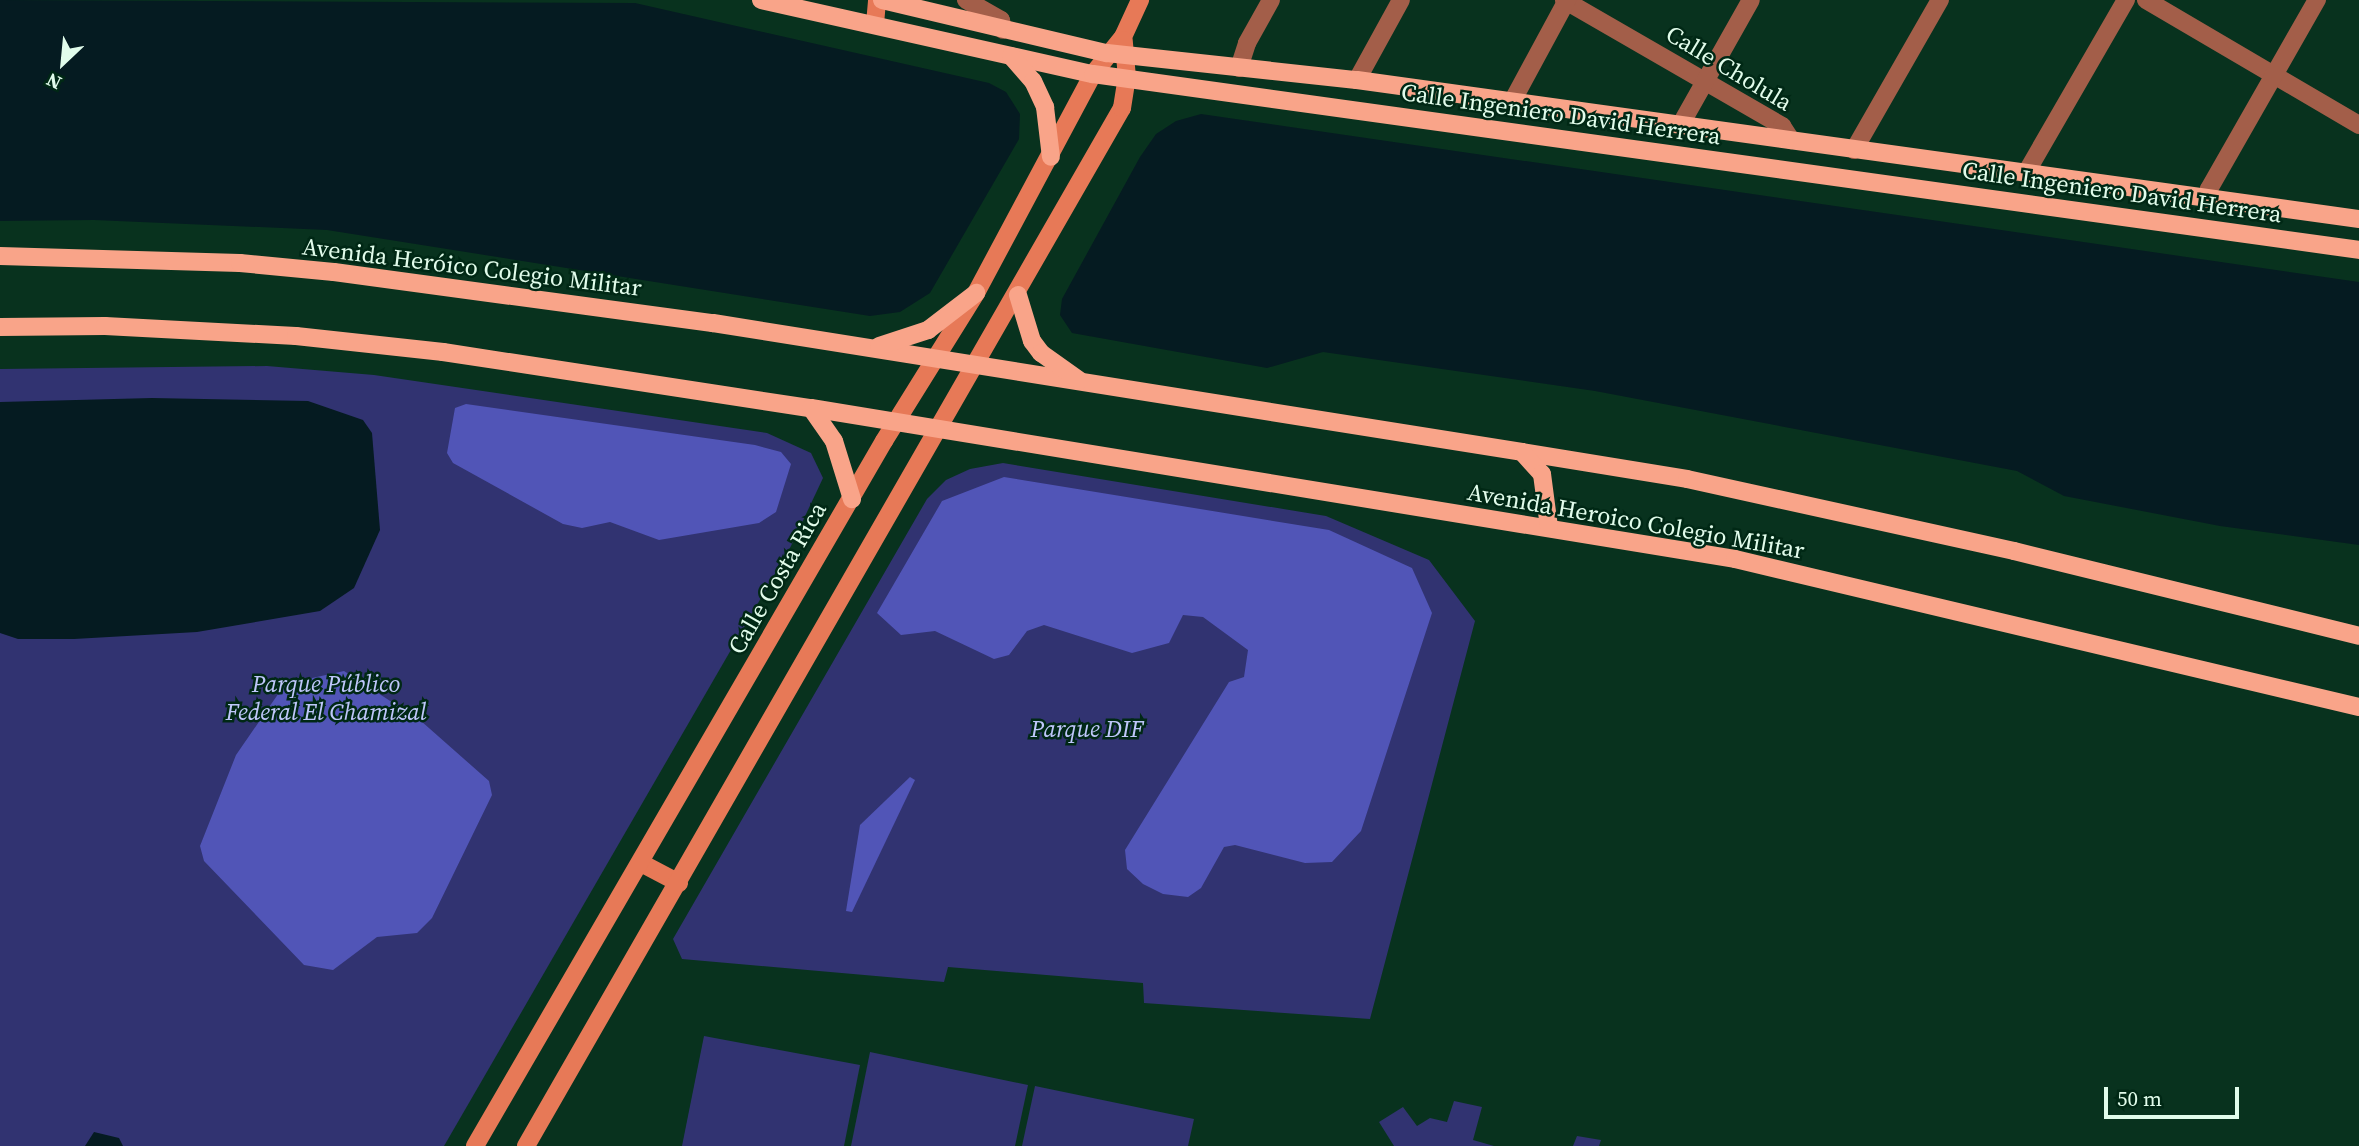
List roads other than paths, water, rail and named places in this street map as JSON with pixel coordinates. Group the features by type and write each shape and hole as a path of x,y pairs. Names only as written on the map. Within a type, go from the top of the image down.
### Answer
{"main road":[{"name":"Calle Ingeniero David Herrera","path":"761,0 1093,74 2359,250"},
{"name":"Calle Ingeniero David Herrera","path":"880,0 1107,52 1124,46 1239,68 1513,100 2359,219"},
{"path":"875,24 880,0"},
{"path":"526,1146 679,883 936,429 1018,295 1122,108 1127,78 1124,46 1140,0"},
{"name":"Calle Costa Rica","path":"475,1146 896,422 976,293 1107,52"},
{"path":"1011,56 1033,81 1045,107 1051,158"},
{"name":"Avenida Heróico Colegio Militar","path":"0,257 214,262 334,272 934,359"},
{"path":"872,348 928,330 976,293"},
{"path":"1018,295 1026,326 1041,353 1085,384"},
{"path":"0,327 105,326 296,336 443,352 896,422"},
{"name":"Avenida Heroico Colegio Militar","path":"934,359 1687,480 2014,551 2359,636"},
{"path":"811,408 834,441 852,499"},
{"name":"Avenida Heroico Colegio Militar","path":"896,422 1735,559 2359,707"},
{"path":"1522,452 1542,474 1549,527"},
{"path":"641,863 679,883"}],"street":[{"path":"966,0 1001,20 1003,30"},
{"path":"1239,68 1247,43 1271,0"},
{"path":"1357,80 1401,0"},
{"path":"1513,100 1566,0"},
{"name":"Calle Cholula","path":"1566,0 1782,126 1791,140"},
{"path":"1681,124 1703,80 1751,0"},
{"path":"1854,150 1940,0"},
{"path":"2026,173 2126,0"},
{"path":"2146,0 2359,125"},
{"path":"2208,199 2209,188 2317,0"}],"water":[{"path":"0,0 635,3 989,83 1006,92 1020,114 1019,139 930,293 900,312 870,316 327,230 94,220 0,221"},
{"path":"1201,114 2359,282 2359,545 2220,526 2064,496 2017,471 1595,391 1323,352 1267,368 1072,333 1060,315 1062,299 1140,157 1156,134 1176,121"},
{"path":"152,398 308,401 363,420 372,433 380,530 354,588 320,611 197,632 74,639 18,639 0,633 0,402"},
{"path":"94,1132 119,1138 123,1146 85,1146"}],"park label":[{"name":"Parque Público Federal El Chamizal","path":"326,698"},
{"name":"Parque DIF","path":"1087,729"}]}
